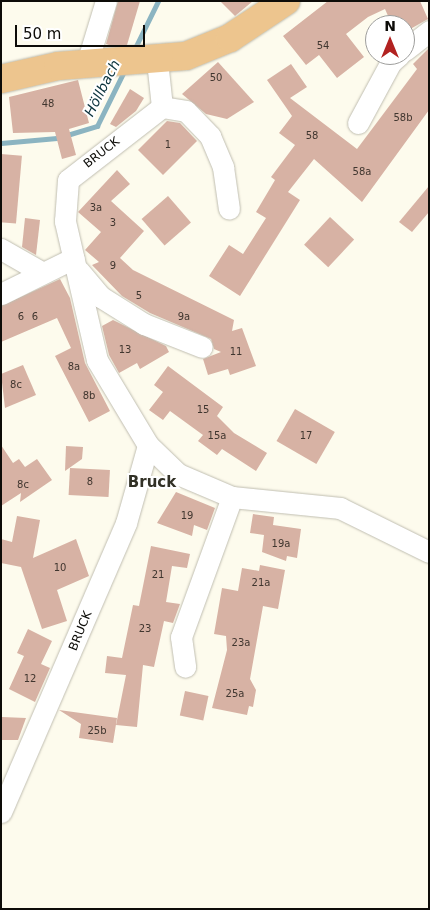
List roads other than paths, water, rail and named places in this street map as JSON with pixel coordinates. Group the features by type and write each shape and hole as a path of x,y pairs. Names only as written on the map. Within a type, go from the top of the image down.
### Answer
{"main road":[{"path":"1,79 87,64 138,61 207,49 286,1"}],"street":[{"path":"87,64 106,1"},
{"path":"415,42 429,31"},
{"path":"138,61 162,107 186,111 210,136 223,167 229,210"},
{"path":"358,123 389,65"},
{"name":"BRUCK","path":"162,107 68,180 64,221 76,264 97,360 148,445 178,474 232,497 340,508 429,552"},
{"path":"1,249 42,274"},
{"path":"1,294 42,274 76,264"},
{"name":"BRUCK","path":"76,264 101,297 137,320 202,347"},
{"name":"BRUCK","path":"1,812 126,523 148,445"},
{"path":"185,667 181,637 232,497"}],"waterway":[{"name":"Höllbach","path":"133,52 158,1"},
{"name":"Höllbach","path":"1,143 57,138 97,126 125,69"}],"district":[{"name":"Bruck","path":"152,483"}]}
